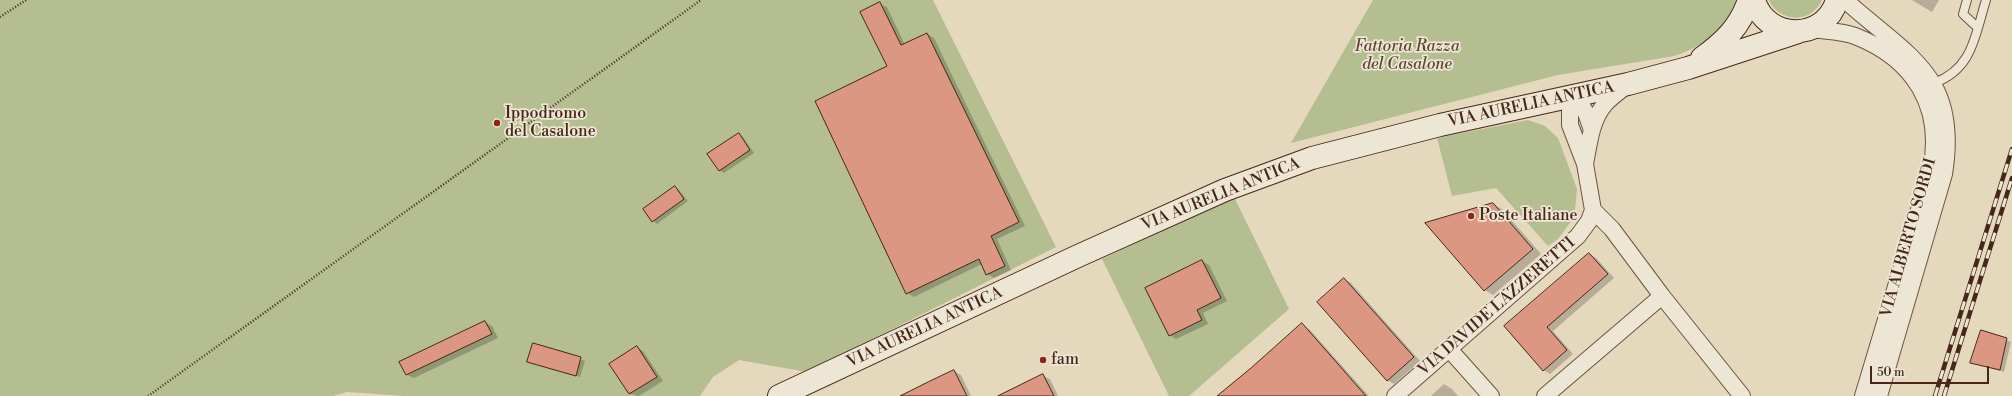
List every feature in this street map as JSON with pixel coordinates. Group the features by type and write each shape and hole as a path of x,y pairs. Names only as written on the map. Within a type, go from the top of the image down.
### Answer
{"street":[{"name":"VIA AURELIA ANTICA","path":"1688,68 1721,45 1731,34 1740,22 1749,0"},
{"path":"1754,0 1760,13 1768,23 1779,29 1805,30"},
{"name":"VIA AURELIA ANTICA","path":"779,396 1063,263 1225,190 1312,158 1440,125 1628,84 1688,68 1805,30 1827,18 1837,0"},
{"name":"VIA ALBERTO SORDI","path":"1845,0 1913,58 1934,83 1944,110 1946,126 1947,153 1944,174 1878,396"},
{"name":"VIA ALBERTO SORDI","path":"1805,30 1854,36 1898,61 1913,76 1921,88 1931,114 1934,128 1934,156 1931,170 1863,396"},
{"path":"1585,164 1592,130 1598,113 1605,104 1628,84"},
{"path":"1575,95 1586,113 1592,130"},
{"path":"1575,95 1570,109 1570,125 1585,164 1593,210 1612,229 1662,296 1742,396"},
{"path":"1542,102 1559,114 1570,125"},
{"name":"VIA DAVIDE LAZZERETTI","path":"1395,396 1578,236 1589,221 1593,210"},
{"path":"1545,396 1662,296"},
{"path":"1449,349 1491,396"}],"lane":[{"path":"1967,0 1962,14 1977,27"},
{"path":"1934,83 1953,74 1961,67 1970,53 1986,0"}],"path":[{"path":"0,18 26,0"},
{"path":"148,396 701,0"}],"green space":[{"name":"Ippodromo del Casalone","path":"0,0 933,0 1056,247 807,372 739,360 713,377 700,396 404,396 347,392 333,396 0,396"},
{"name":"Fattoria Razza del Casalone","path":"1373,0 1736,0 1726,20 1712,36 1695,48 1674,56 1558,75 1291,143"},
{"path":"1769,0 1822,0 1817,8 1811,13 1803,17 1796,18 1780,13 1774,8"},
{"path":"1528,120 1545,126 1558,138 1577,189 1575,210 1572,220 1558,239 1548,246 1496,188 1452,196 1437,138"},
{"path":"1234,197 1289,309 1189,396 1169,396 1102,259"}],"building":[{"path":"880,2 901,45 927,33 1019,222 991,236 1005,266 986,275 979,259 906,294 815,101 887,66 860,12"},
{"path":"739,133 750,150 719,171 707,154"},
{"path":"675,186 684,199 652,222 643,209"},
{"path":"1493,203 1533,249 1484,291 1425,223"},
{"path":"1589,253 1608,274 1547,327 1567,350 1543,371 1504,326"},
{"path":"1202,260 1221,298 1197,310 1202,320 1169,336 1145,288"},
{"path":"1344,278 1414,357 1387,381 1317,302"},
{"path":"485,321 492,334 406,375 399,362"},
{"path":"1302,323 1366,396 1217,396 1251,368"},
{"path":"1981,330 2007,338 2000,370 1970,363"},
{"path":"533,343 581,357 576,376 527,362"},
{"path":"637,346 657,377 629,394 609,364"},
{"path":"954,370 967,396 900,396 928,382"},
{"path":"1043,374 1054,396 998,396"}],"railway":[{"path":"1935,396 2012,149"},
{"path":"1944,396 2012,178"}],"place":[{"name":"Ippodromo del Casalone","path":"497,123"},
{"name":"Poste Italiane","path":"1471,216"},
{"name":"fam","path":"1043,360"}]}
